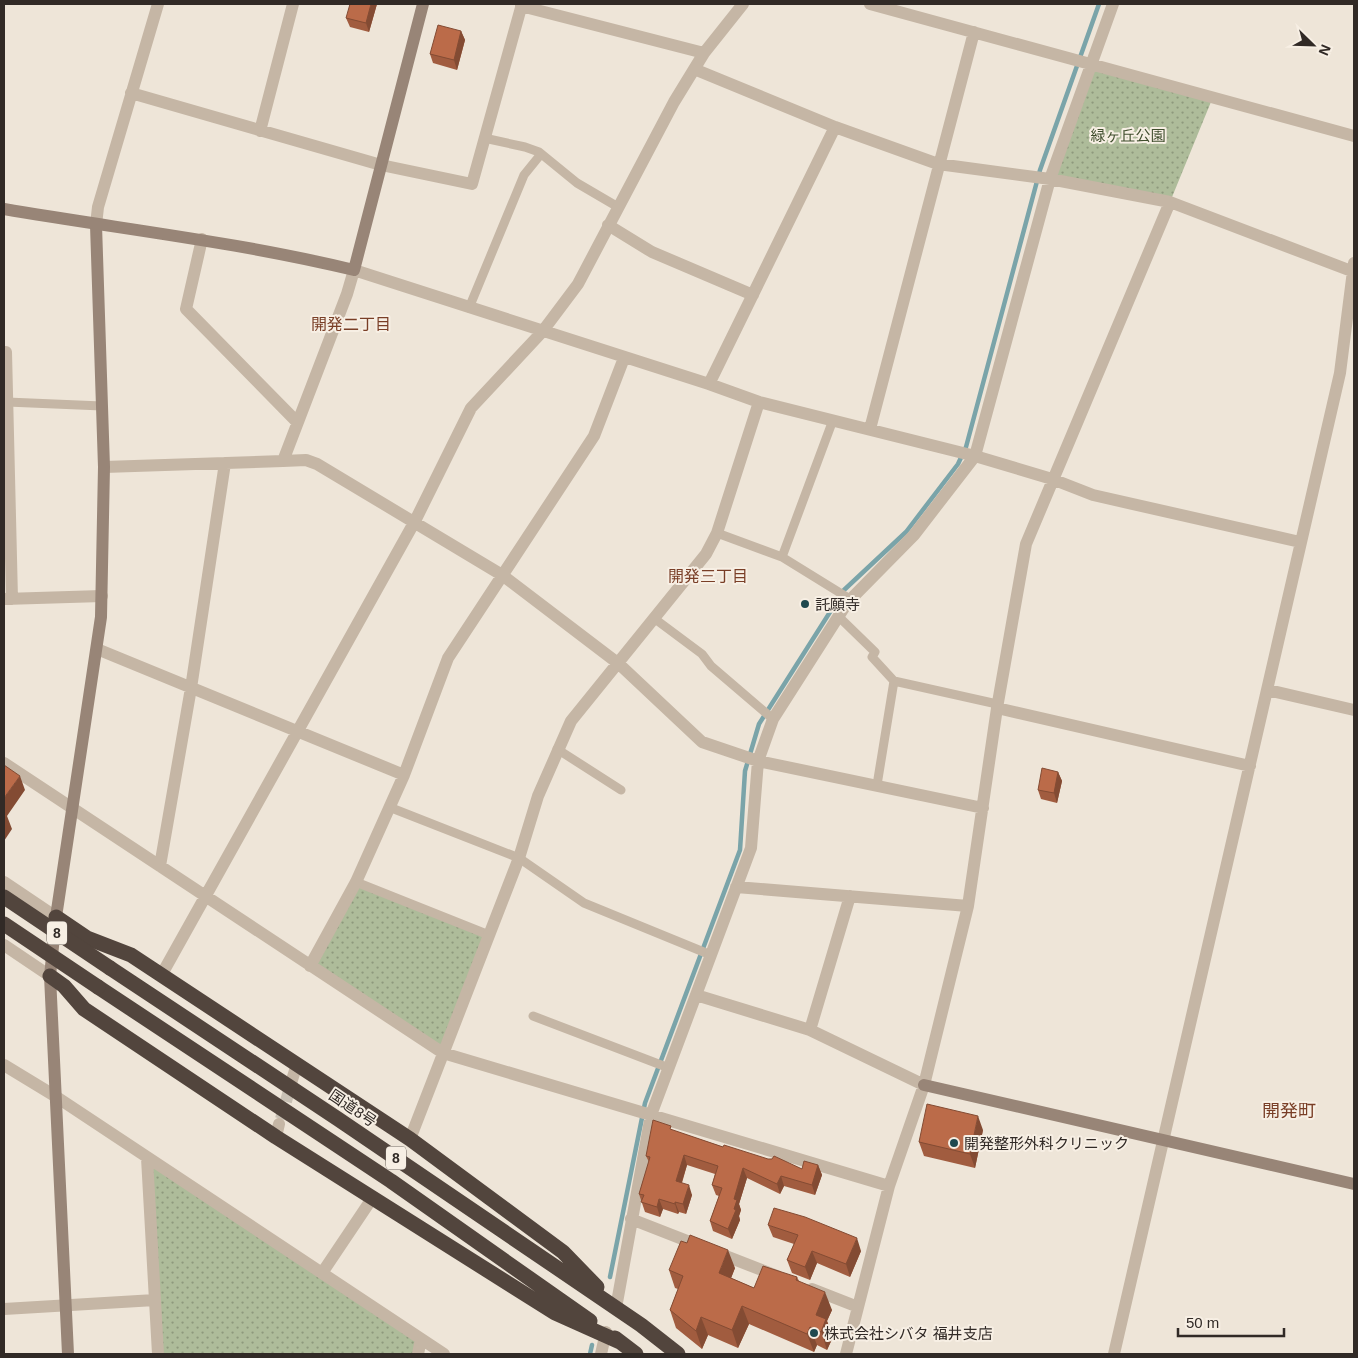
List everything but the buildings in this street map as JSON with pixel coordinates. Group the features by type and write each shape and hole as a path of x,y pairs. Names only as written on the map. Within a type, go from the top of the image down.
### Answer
{"highway":[{"name":"国道8号","path":"4,897 338,1119 616,1308 678,1354"},
{"name":"8","path":"56,917 87,938 131,955 162,974 410,1139 563,1252 616,1308"},
{"name":"8","path":"4,924 391,1182 605,1334"},
{"name":"8","path":"50,976 64,986 84,1009 278,1131 373,1198 555,1313 605,1334 622,1343 636,1354"}],"street":[{"path":"68,1354 50,976 71,808 97,649 102,596 104,467 96,225 98,207 158,4"},
{"path":"260,131 293,4"},
{"path":"283,461 296,421 347,294 423,4"},
{"path":"162,974 414,521 471,408 542,332 578,284 674,102 704,53 743,4"},
{"path":"870,4 1354,136"},
{"path":"616,1308 651,1115 751,848 758,760 773,719 850,599 914,535 975,456 1050,179 1113,4"},
{"path":"132,93 381,165 472,184 521,5 704,53"},
{"path":"870,429 974,32"},
{"path":"694,69 835,127 938,164 1050,179 1170,202 1354,269 1340,374 1300,542 1165,1140 1114,1354"},
{"path":"709,384 835,127"},
{"path":"846,1354 889,1186 924,1085 968,906 997,706 1026,544 1170,202"},
{"path":"4,209 96,225 202,239 292,255 354,270 542,332 709,384 759,402 975,456 1052,479 1093,495 1300,542"},
{"path":"608,225 652,252 753,295"},
{"path":"202,239 186,309 296,421"},
{"path":"4,352 6,352 8,402 8,599 102,596"},
{"path":"310,966 356,882 390,807 448,658 594,436 624,358"},
{"path":"410,1139 519,858 538,796 557,749 571,721 706,554 717,533 759,402"},
{"path":"104,467 306,460 317,464 502,575 619,664 702,742 758,760 983,808"},
{"path":"160,866 191,688 225,463"},
{"path":"97,649 404,775"},
{"path":"1268,690 1354,710"},
{"path":"997,706 1250,766"},
{"path":"4,763 443,1052 889,1186"},
{"path":"4,882 56,917"},
{"path":"736,887 968,906"},
{"path":"810,1030 850,896"},
{"path":"4,945 50,976"},
{"path":"696,996 810,1030 924,1085 1354,1184"},
{"path":"292,1080 297,1064"},
{"path":"4,1065 55,1096 444,1354"},
{"path":"146,1158 158,1354"},
{"path":"322,1273 373,1198"},
{"path":"631,1219 785,1279"},
{"path":"804,1286 858,1307"},
{"path":"4,1309 155,1300"},
{"path":"600,1354 605,1334"},
{"path":"418,1354 421,1339"}],"lane":[{"path":"484,138 525,147 541,154 577,183 618,208"},
{"path":"469,308 524,175 541,154"},
{"path":"8,402 102,406"},
{"path":"782,556 833,420"},
{"path":"717,533 782,556 850,599"},
{"path":"838,616 875,652 872,657 894,681 997,706"},
{"path":"654,619 702,654 711,666 773,719"},
{"path":"877,786 894,681"},
{"path":"557,749 621,790"},
{"path":"390,807 519,858 584,903 711,955"},
{"path":"356,882 489,935"},
{"path":"534,1016 669,1068"}],"green space":[{"name":"緑ヶ丘公園","path":"1091,63 1213,97 1170,202 1050,179"},
{"path":"356,882 487,938 445,1048 310,966"},
{"path":"147,1158 421,1339 418,1354 158,1354"}],"waterway":[{"path":"610,1277 645,1103 740,850 745,771 759,724 844,590 906,532 958,464 966,447 1040,170 1099,4"},
{"path":"590,1354 592,1345"}],"tunnel":[{"path":"281,1119 292,1080"}],"place":[{"name":"託願寺","path":"805,604"},
{"name":"開発整形外科クリニック","path":"954,1143"},
{"name":"株式会社シバタ 福井支店","path":"814,1333"}],"district":[{"name":"開発二丁目","path":"351,324"},
{"name":"開発三丁目","path":"708,576"},
{"name":"開発町","path":"1289,1111"}]}
